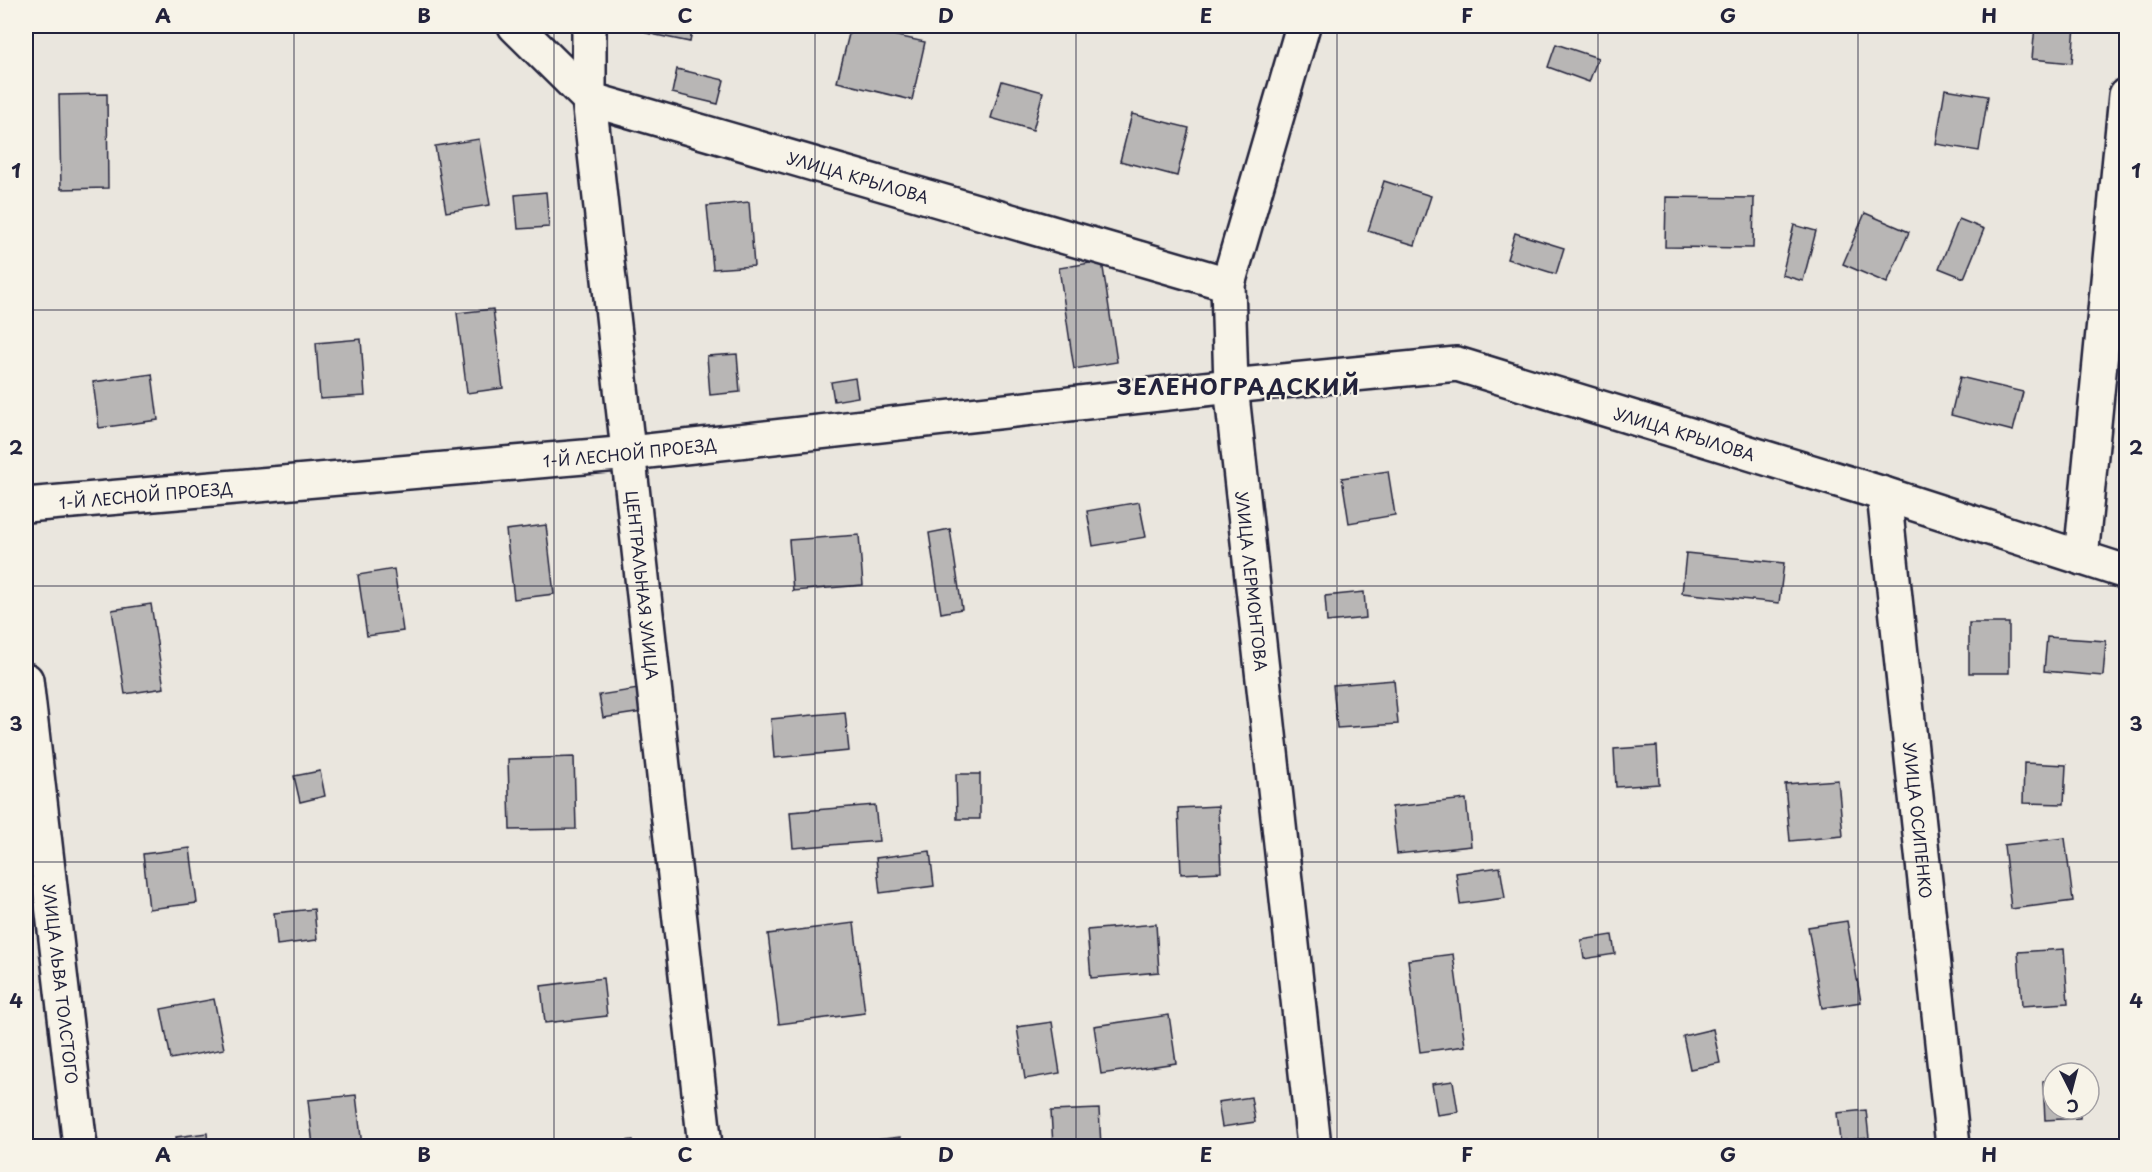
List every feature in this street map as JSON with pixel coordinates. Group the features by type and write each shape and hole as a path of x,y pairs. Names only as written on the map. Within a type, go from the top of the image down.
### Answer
{"street":[{"name":"УЛИЦА КРЫЛОВА","path":"515,26 589,99 1228,284"},
{"name":"ЦЕНТРАЛЬНАЯ УЛИЦА","path":"589,26 589,99 705,1146"},
{"name":"УЛИЦА ЛЕРМОНТОВА","path":"1303,26 1228,284 1231,386 1314,1146"},
{"path":"2081,558 2127,95"},
{"name":"УЛИЦА КРЫЛОВА","path":"1231,386 1457,364 1884,494 2127,572"},
{"name":"1-Й ЛЕСНОЙ ПРОЕЗД","path":"26,505 630,453 1231,386"},
{"name":"УЛИЦА ОСИПЕНКО","path":"1884,494 1953,1146"},
{"name":"УЛИЦА ЛЬВА ТОЛСТОГО","path":"26,680 80,1146"}],"building":[{"path":"648,26 693,26 690,42 646,33"},
{"path":"851,26 925,42 912,100 837,82"},
{"path":"2035,26 2075,26 2072,63 2032,59"},
{"path":"1556,44 1598,58 1589,82 1548,67"},
{"path":"677,69 724,80 718,104 672,93"},
{"path":"1002,81 1043,92 1033,130 991,118"},
{"path":"1945,89 1988,96 1979,151 1936,144"},
{"path":"107,94 108,188 61,189 59,95"},
{"path":"1132,114 1189,128 1177,176 1120,161"},
{"path":"479,139 490,205 446,212 435,146"},
{"path":"1384,181 1431,196 1415,245 1368,231"},
{"path":"546,192 549,227 518,229 515,195"},
{"path":"1666,197 1754,198 1753,248 1665,247"},
{"path":"749,202 754,266 713,269 707,206"},
{"path":"1865,213 1909,232 1887,283 1843,264"},
{"path":"1959,219 1984,229 1964,278 1939,268"},
{"path":"1794,225 1816,231 1803,281 1782,275"},
{"path":"1515,233 1564,248 1556,274 1507,259"},
{"path":"1102,261 1117,362 1074,369 1059,268"},
{"path":"493,309 503,388 467,393 457,313"},
{"path":"361,339 365,396 320,399 316,343"},
{"path":"737,354 740,392 710,395 707,356"},
{"path":"152,374 158,420 99,428 93,382"},
{"path":"1960,377 2023,392 2013,431 1951,415"},
{"path":"855,378 858,397 834,401 831,382"},
{"path":"1388,471 1395,515 1349,523 1342,478"},
{"path":"1139,502 1146,537 1093,546 1087,511"},
{"path":"546,525 554,594 514,599 506,530"},
{"path":"950,529 962,609 941,613 929,533"},
{"path":"859,535 863,585 793,591 789,540"},
{"path":"1686,553 1784,563 1779,603 1682,593"},
{"path":"394,569 403,631 367,636 358,575"},
{"path":"1364,592 1366,618 1327,622 1325,596"},
{"path":"151,604 164,688 125,694 112,610"},
{"path":"1969,623 2009,623 2009,673 1969,673"},
{"path":"2047,637 2106,641 2103,676 2044,671"},
{"path":"1394,680 1398,724 1337,728 1333,685"},
{"path":"638,689 642,712 603,718 599,695"},
{"path":"845,712 849,751 774,758 771,719"},
{"path":"1657,746 1659,784 1616,787 1614,749"},
{"path":"574,757 576,829 510,830 508,759"},
{"path":"2024,763 2066,765 2064,804 2023,803"},
{"path":"320,771 325,796 300,802 294,776"},
{"path":"956,774 980,774 980,819 957,819"},
{"path":"1838,780 1843,836 1790,841 1785,784"},
{"path":"1466,799 1471,846 1397,854 1392,807"},
{"path":"875,805 879,841 793,848 790,812"},
{"path":"1218,806 1221,872 1181,874 1178,808"},
{"path":"2065,838 2073,901 2011,909 2004,845"},
{"path":"190,848 197,903 149,909 143,854"},
{"path":"930,851 934,886 880,893 876,858"},
{"path":"1500,867 1505,898 1460,904 1456,873"},
{"path":"314,909 317,940 277,945 274,913"},
{"path":"1847,921 1861,1002 1822,1008 1808,927"},
{"path":"854,923 865,1013 779,1024 768,934"},
{"path":"1156,924 1159,972 1091,978 1087,930"},
{"path":"1612,935 1615,954 1584,959 1581,940"},
{"path":"2064,949 2068,1003 2022,1006 2018,952"},
{"path":"1453,954 1465,1046 1420,1052 1408,960"},
{"path":"603,978 607,1016 545,1023 541,986"},
{"path":"214,999 224,1049 171,1059 161,1009"},
{"path":"1169,1015 1176,1063 1101,1074 1094,1026"},
{"path":"1052,1022 1060,1073 1025,1079 1017,1027"},
{"path":"1713,1029 1720,1063 1690,1069 1683,1036"},
{"path":"1453,1081 1458,1112 1437,1115 1432,1084"},
{"path":"356,1095 362,1146 313,1146 308,1100"},
{"path":"1251,1097 1255,1122 1222,1127 1218,1102"},
{"path":"1099,1109 1101,1146 1053,1146 1051,1111"},
{"path":"1866,1110 1869,1138 1840,1141 1837,1113"},
{"path":"207,1133 208,1146 177,1146 176,1137"},
{"path":"900,1137 901,1146 834,1146 834,1145"},
{"path":"633,1140 634,1146 581,1146"}],"district":[{"name":"ЗЕЛЕНОГРАДСКИЙ","path":"1239,385"}]}
